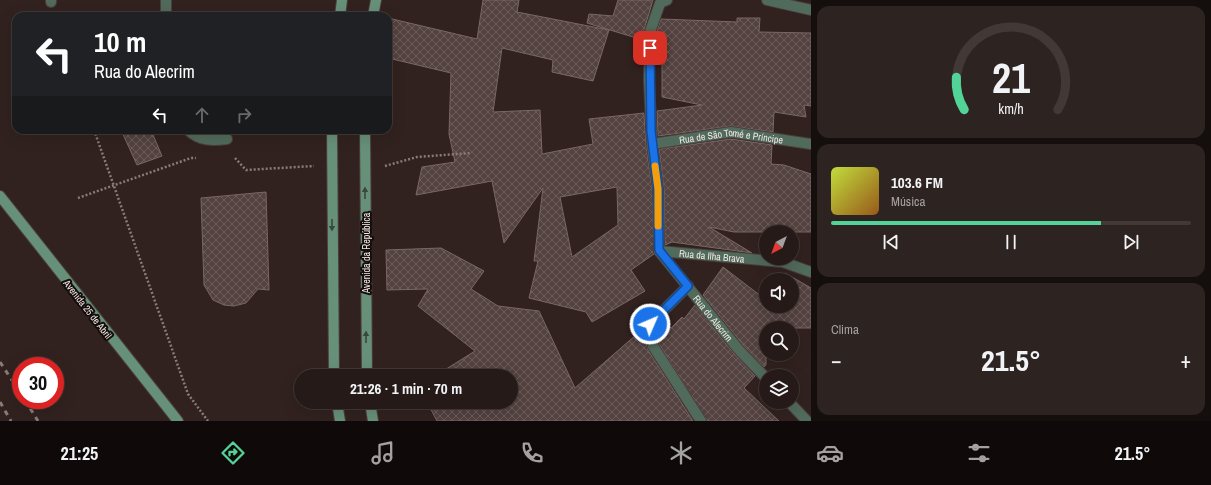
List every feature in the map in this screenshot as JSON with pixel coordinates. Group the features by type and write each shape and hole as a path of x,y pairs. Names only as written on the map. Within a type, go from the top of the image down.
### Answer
{"street":[{"path":"166,0 166,12"},
{"path":"340,12 342,0"},
{"path":"374,12 376,0"},
{"path":"659,250 658,189 652,144 649,80 650,32 660,3 667,0"},
{"path":"768,0 811,10"},
{"name":"Rua de São Tomé e Príncipe","path":"652,144 732,132 811,144"},
{"path":"192,134 195,137 211,141 227,139"},
{"path":"332,134 334,369"},
{"name":"Avenida da República","path":"365,134 367,369"},
{"name":"Avenida 25 de Abril","path":"0,196 178,421"},
{"name":"Rua da Ilha Brava","path":"659,250 783,262 811,272"},
{"name":"Rua do Alecrim","path":"659,250 739,350 759,371"},
{"path":"688,286 650,324 653,346 701,421"},
{"path":"339,409 340,421"},
{"path":"371,409 373,421"},
{"path":"796,409 807,421"}],"path":[{"path":"95,134 188,394 208,421"},
{"path":"366,171 417,157 471,153"},
{"path":"228,157 236,158 246,170 332,164"},
{"path":"78,198 191,158 198,158"}],"building":[{"path":"483,0 519,0 517,12 609,30 593,81 552,72 553,60 502,48 493,112 540,110 542,154 593,144 589,119 644,113 646,145 652,189 654,254 631,270 645,291 592,322 586,312 529,298 538,261 534,261 543,188 504,243 492,181 416,195 422,167 455,162 449,134 451,73 392,59 392,19 477,39","holes":["617,187 618,225 572,257 560,197"]},
{"path":"618,0 653,0 644,30 643,40 587,23 589,14 613,16"},
{"path":"737,18 760,18 759,32 811,33 811,106 804,105 806,117 774,112 773,132 730,126 658,136 657,111 702,105 662,97 662,45 656,44 656,33 661,19 737,22"},
{"path":"123,134 153,134 162,156 137,165"},
{"path":"731,139 772,145 771,164 784,165 811,174 811,232 799,232 799,225 759,225 759,232 734,232 709,227 752,253 672,242 665,245 664,189 659,149"},
{"path":"266,192 269,290 258,289 246,303 234,306 224,305 213,300 204,285 201,198"},
{"path":"441,248 484,271 471,289 498,306 539,311 575,388 644,328 648,350 693,421 437,421 431,409 518,409 518,369 446,369 475,351 418,306 428,289 387,290 386,250"},
{"path":"723,267 759,295 759,313 799,313 799,281 811,288 811,328 799,328 799,321 759,321 759,361 766,361 766,365 764,367 744,346 703,295"},
{"path":"695,305 734,354 755,376 744,388 759,402 759,409 766,409 779,421 707,421 659,344 657,326 664,319 671,328 682,317 684,319"}],"railway":[{"path":"0,362 12,380"},
{"path":"0,402 11,421"},
{"path":"31,409 38,421"}],"slow traffic":[{"path":"655,166 658,189 658,226"}],"route":[{"path":"650,48 649,80 651,131 658,189 659,250 688,286 650,324"}]}
